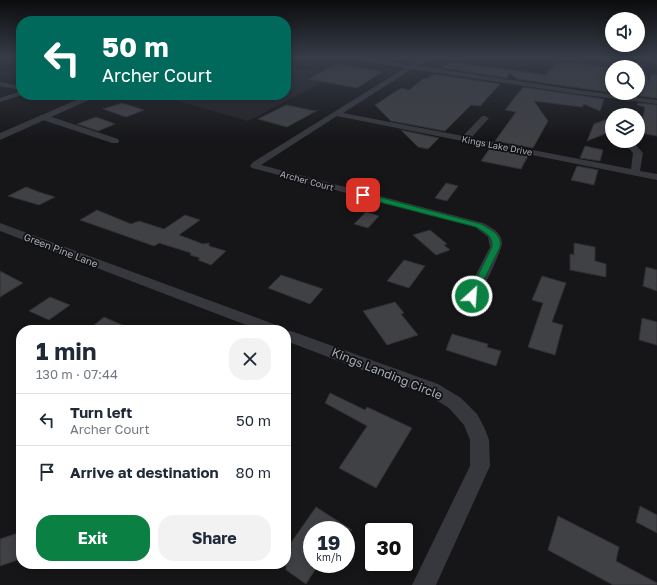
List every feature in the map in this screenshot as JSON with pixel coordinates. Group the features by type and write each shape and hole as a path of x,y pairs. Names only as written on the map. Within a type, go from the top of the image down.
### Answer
{"street":[{"path":"337,114 384,85"},
{"path":"531,85 657,102"},
{"path":"0,100 16,95"},
{"path":"66,107 79,100"},
{"path":"0,137 84,100"},
{"name":"Kings Lake Drive","path":"337,114 657,178"},
{"name":"Archer Court","path":"337,114 255,166 479,225 487,229 494,235 497,241 496,247 472,296"},
{"path":"43,117 115,141"},
{"path":"464,140 485,118"},
{"path":"634,148 638,153 635,173"},
{"name":"Green Pine Lane","path":"0,227 261,325"},
{"name":"Kings Landing Circle","path":"291,337 432,389 445,395 459,406 470,419 478,434 481,450 480,466 424,585"}],"shaded area":[{"path":"291,85 317,85 291,99"},
{"path":"174,100 289,100 248,121"}],"building":[{"path":"342,85 361,85 357,88"},
{"path":"415,85 499,85 480,106 471,105 445,131 391,121 375,105 401,88 409,90"},
{"path":"561,85 605,85 605,92"},
{"path":"645,85 657,85 657,98 645,97"},
{"path":"523,87 604,99 600,111 584,104 582,107 534,101 548,121 533,148 495,141 516,112 505,110"},
{"path":"122,103 144,110 126,117 103,109"},
{"path":"638,103 657,105 657,136 645,134 645,107 637,105"},
{"path":"286,105 315,111 318,110 287,127 258,119"},
{"path":"96,117 115,124 98,131 77,124"},
{"path":"605,120 605,134 587,141 594,124"},
{"path":"401,130 439,138 428,149 418,147"},
{"path":"585,146 603,150 600,161 580,158"},
{"path":"490,148 528,156 521,169 481,161"},
{"path":"577,166 598,170 594,185 571,180"},
{"path":"446,183 458,186 447,201 435,198"},
{"path":"26,187 55,197 39,205 8,196"},
{"path":"97,210 131,224 139,221 164,229 185,215 200,220 179,235 203,244 209,243 209,246 226,251 211,265 198,260 200,258 190,255 191,253 159,243 154,246 80,220"},
{"path":"366,212 379,216 368,228 354,224"},
{"path":"430,230 447,244 444,245 450,250 436,255 413,235"},
{"path":"574,243 595,247 595,261 606,264 606,277 570,270 570,254 574,255"},
{"path":"404,260 425,266 409,288 387,281"},
{"path":"646,267 657,270 657,291 643,286"},
{"path":"0,271 23,283 0,297"},
{"path":"281,275 323,289 310,304 268,288"},
{"path":"542,276 566,283 552,322 563,325 555,355 528,347 543,303 532,300"},
{"path":"50,297 70,305 49,320 29,311"},
{"path":"395,302 404,313 401,314 418,335 387,345 363,311"},
{"path":"104,317 122,325 94,325"},
{"path":"642,318 657,322 657,345 639,340"},
{"path":"452,334 488,344 487,347 501,351 496,366 446,350"},
{"path":"330,393 365,410 367,407 412,428 376,488 339,468 367,426 325,403"},
{"path":"640,506 657,515 657,533 636,522"},
{"path":"316,507 338,521 306,521"},
{"path":"558,516 619,547 616,561 657,583 657,585 613,585 548,550"},
{"path":"303,526 303,573 313,573 306,584 286,570 291,569 291,543"},
{"path":"16,534 16,561 0,566 0,539"}],"route":[{"path":"363,195 479,225 494,235 497,241 496,247 472,296"}]}
